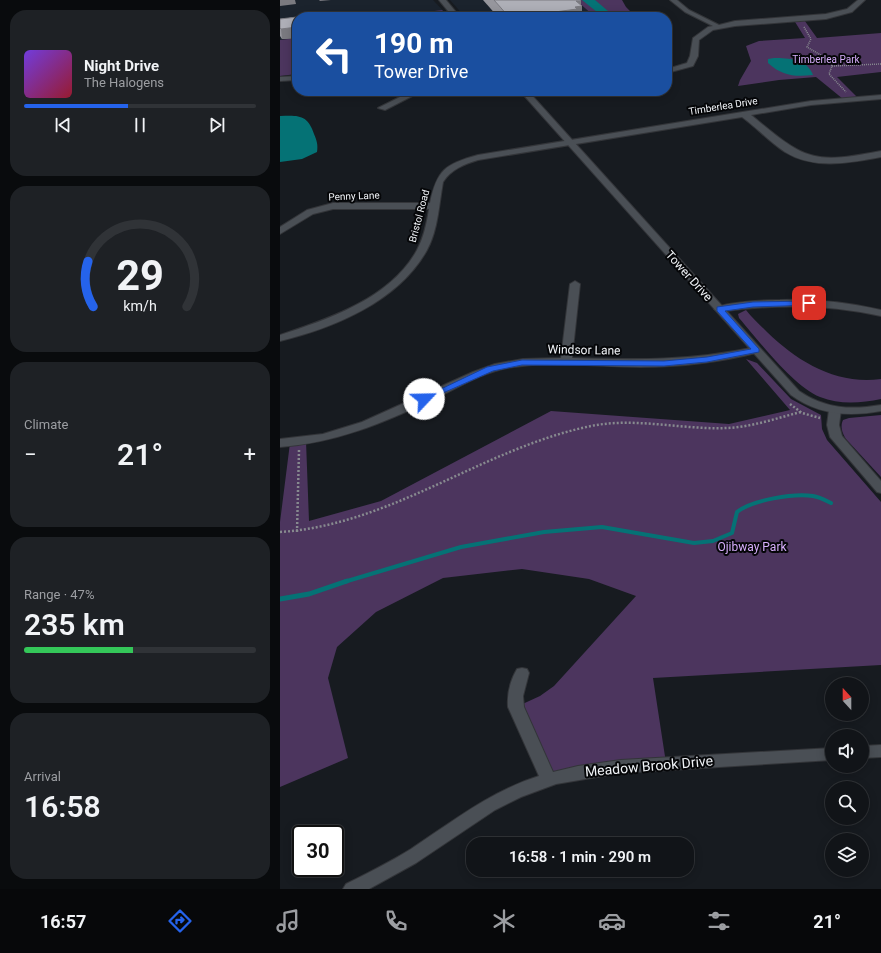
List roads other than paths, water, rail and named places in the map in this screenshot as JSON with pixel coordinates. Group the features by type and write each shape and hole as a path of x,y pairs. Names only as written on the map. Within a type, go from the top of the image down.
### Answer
{"street":[{"path":"442,0 453,12"},
{"path":"673,0 687,11 716,25"},
{"path":"672,71 690,64 694,56 692,47 694,39 702,32 716,25 739,20 840,14 854,8 862,0"},
{"path":"280,79 292,78"},
{"path":"382,108 407,96"},
{"name":"Tower Drive","path":"528,96 798,395 814,405 835,410 852,412 881,408"},
{"name":"Timberlea Drive","path":"569,142 850,98 881,97"},
{"path":"744,114 789,150 805,157 835,161 881,154"},
{"name":"Bristol Road","path":"280,338 336,318 372,299 388,288 413,264 422,250 439,182 443,175 458,165 478,158 569,142"},
{"name":"Penny Lane","path":"280,231 320,206 434,206"},
{"path":"566,362 575,284"},
{"path":"719,309 753,304 823,303 850,306 881,313"},
{"name":"Windsor Lane","path":"280,443 299,442 335,436 352,431 490,369 522,362 664,364 707,360 756,350"},
{"path":"835,410 833,428 836,437 881,490"},
{"path":"522,673 515,696 516,707 548,779"},
{"path":"869,752 881,751"},
{"name":"Meadow Brook Drive","path":"352,889 386,873 411,858 466,818 491,803 548,779 578,772 623,766 825,754"}],"water":[{"path":"582,0 595,0 608,11 597,12"},
{"path":"774,58 797,60 806,66 813,75 795,76 778,71 768,63 768,59"},
{"path":"280,116 298,116 306,120 312,128 316,139 317,152 302,159 280,162"}],"waterway":[{"path":"345,582 461,547 544,532 602,527 694,543 713,541 732,533 737,512 753,504 774,498 805,495 818,497 831,503"},
{"path":"280,599 309,594 345,582"}],"park label":[{"name":"Timberlea Park","path":"826,59"},
{"name":"Ojibway Park","path":"752,547"}]}
